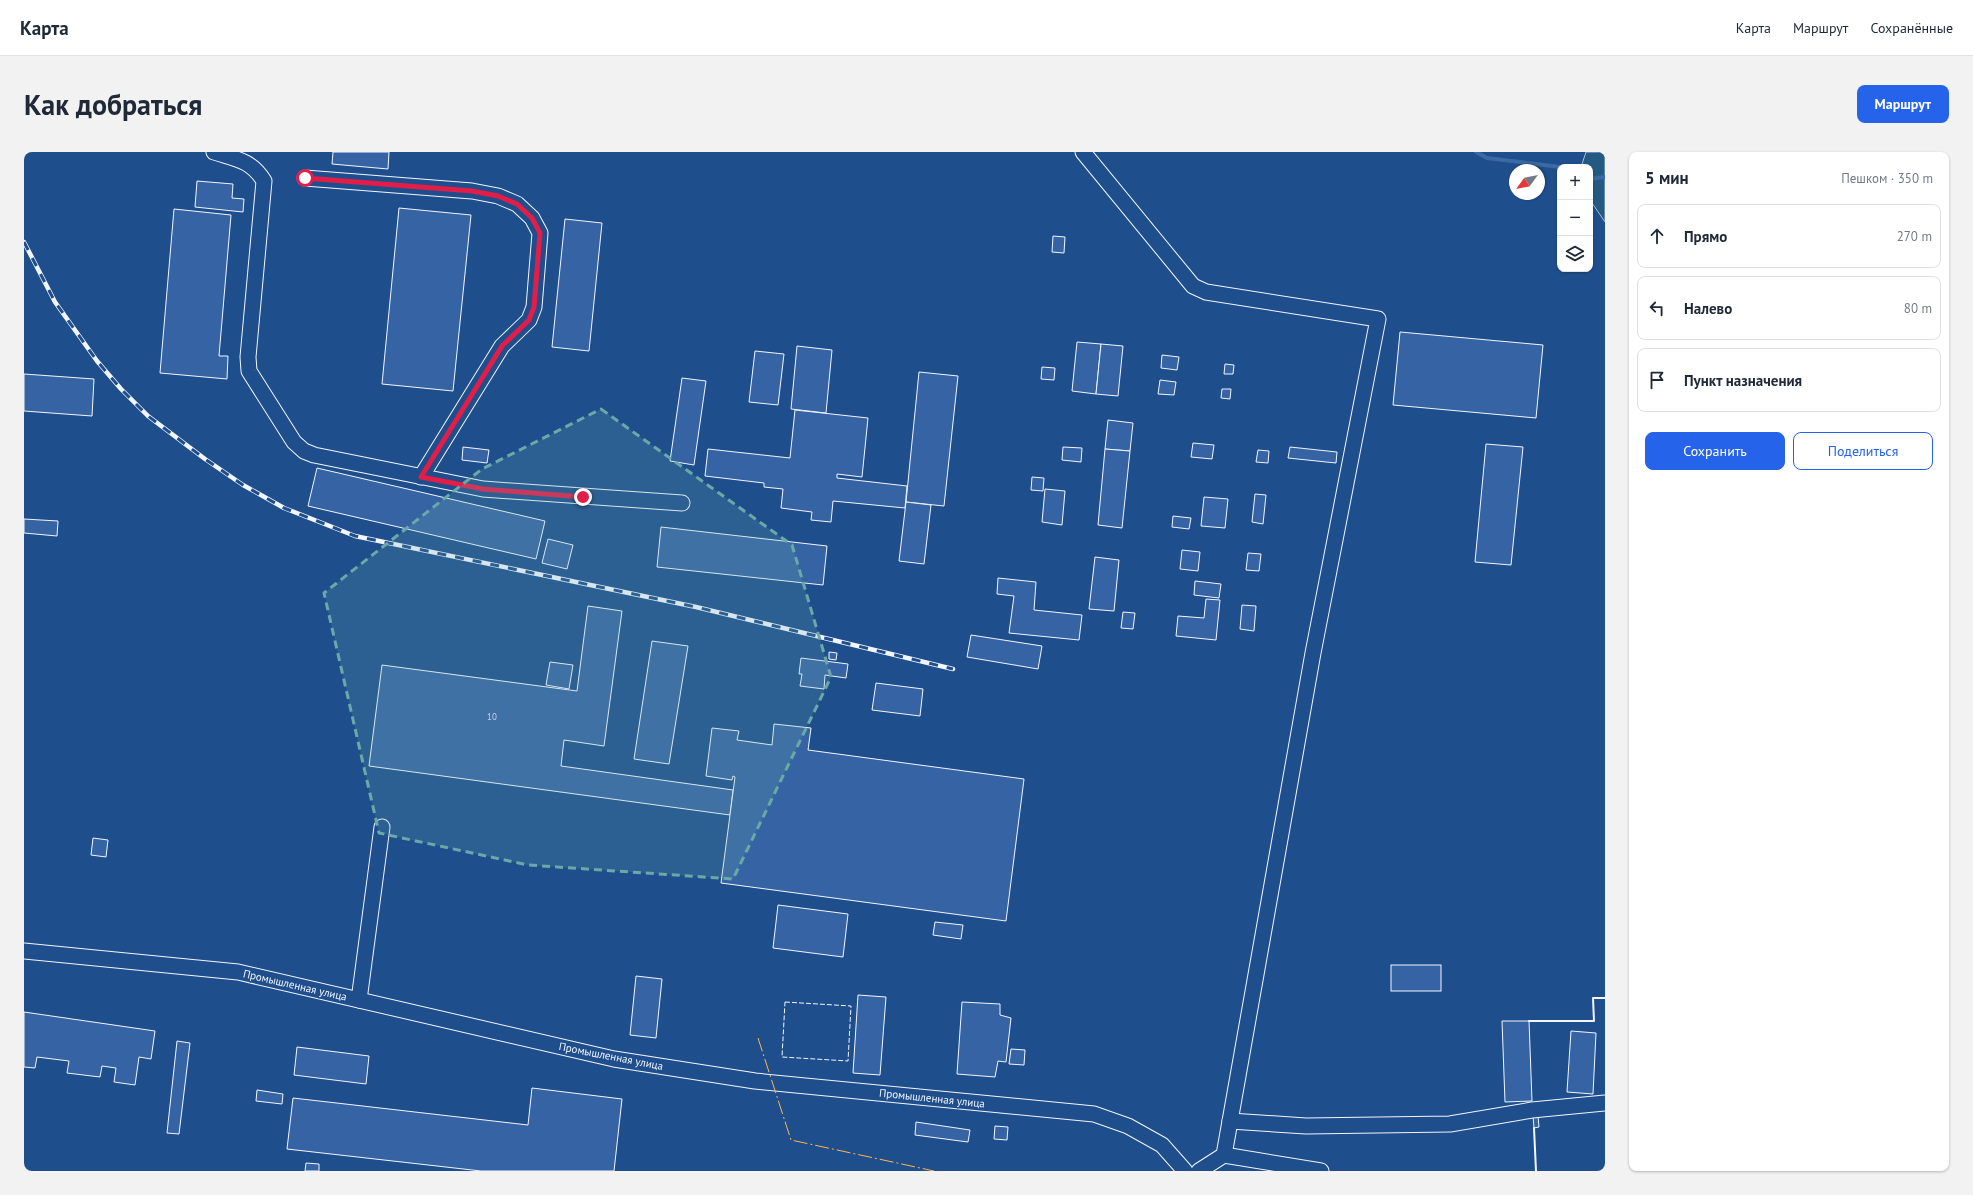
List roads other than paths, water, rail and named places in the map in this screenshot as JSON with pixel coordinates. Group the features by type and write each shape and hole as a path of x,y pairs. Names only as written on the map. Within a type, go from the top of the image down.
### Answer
{"street":[{"path":"214,152 250,164 257,170 264,180 248,357 249,371 294,442 304,451 314,455 483,489 682,503"},
{"path":"1083,152 1193,286 1206,292 1378,319 1313,653 1224,1155"},
{"path":"305,178 472,191 498,196 517,204 532,218 540,233 534,307 529,320 502,346 421,477"},
{"path":"359,1000 382,827"},
{"name":"Промышленная улица","path":"24,951 238,972 614,1059 755,1081 1094,1114 1128,1126 1162,1145 1185,1171"},
{"path":"1230,1121 1306,1126 1450,1124 1532,1110 1605,1103"},
{"path":"1199,1171 1224,1155 1321,1171"}],"waterway":[{"path":"1476,152 1487,158 1557,167"},
{"path":"1593,179 1605,177"}],"railway":[{"path":"24,242 55,302 97,361 121,389 148,416 205,459 243,485 284,508 355,536 696,607 953,669"}]}
